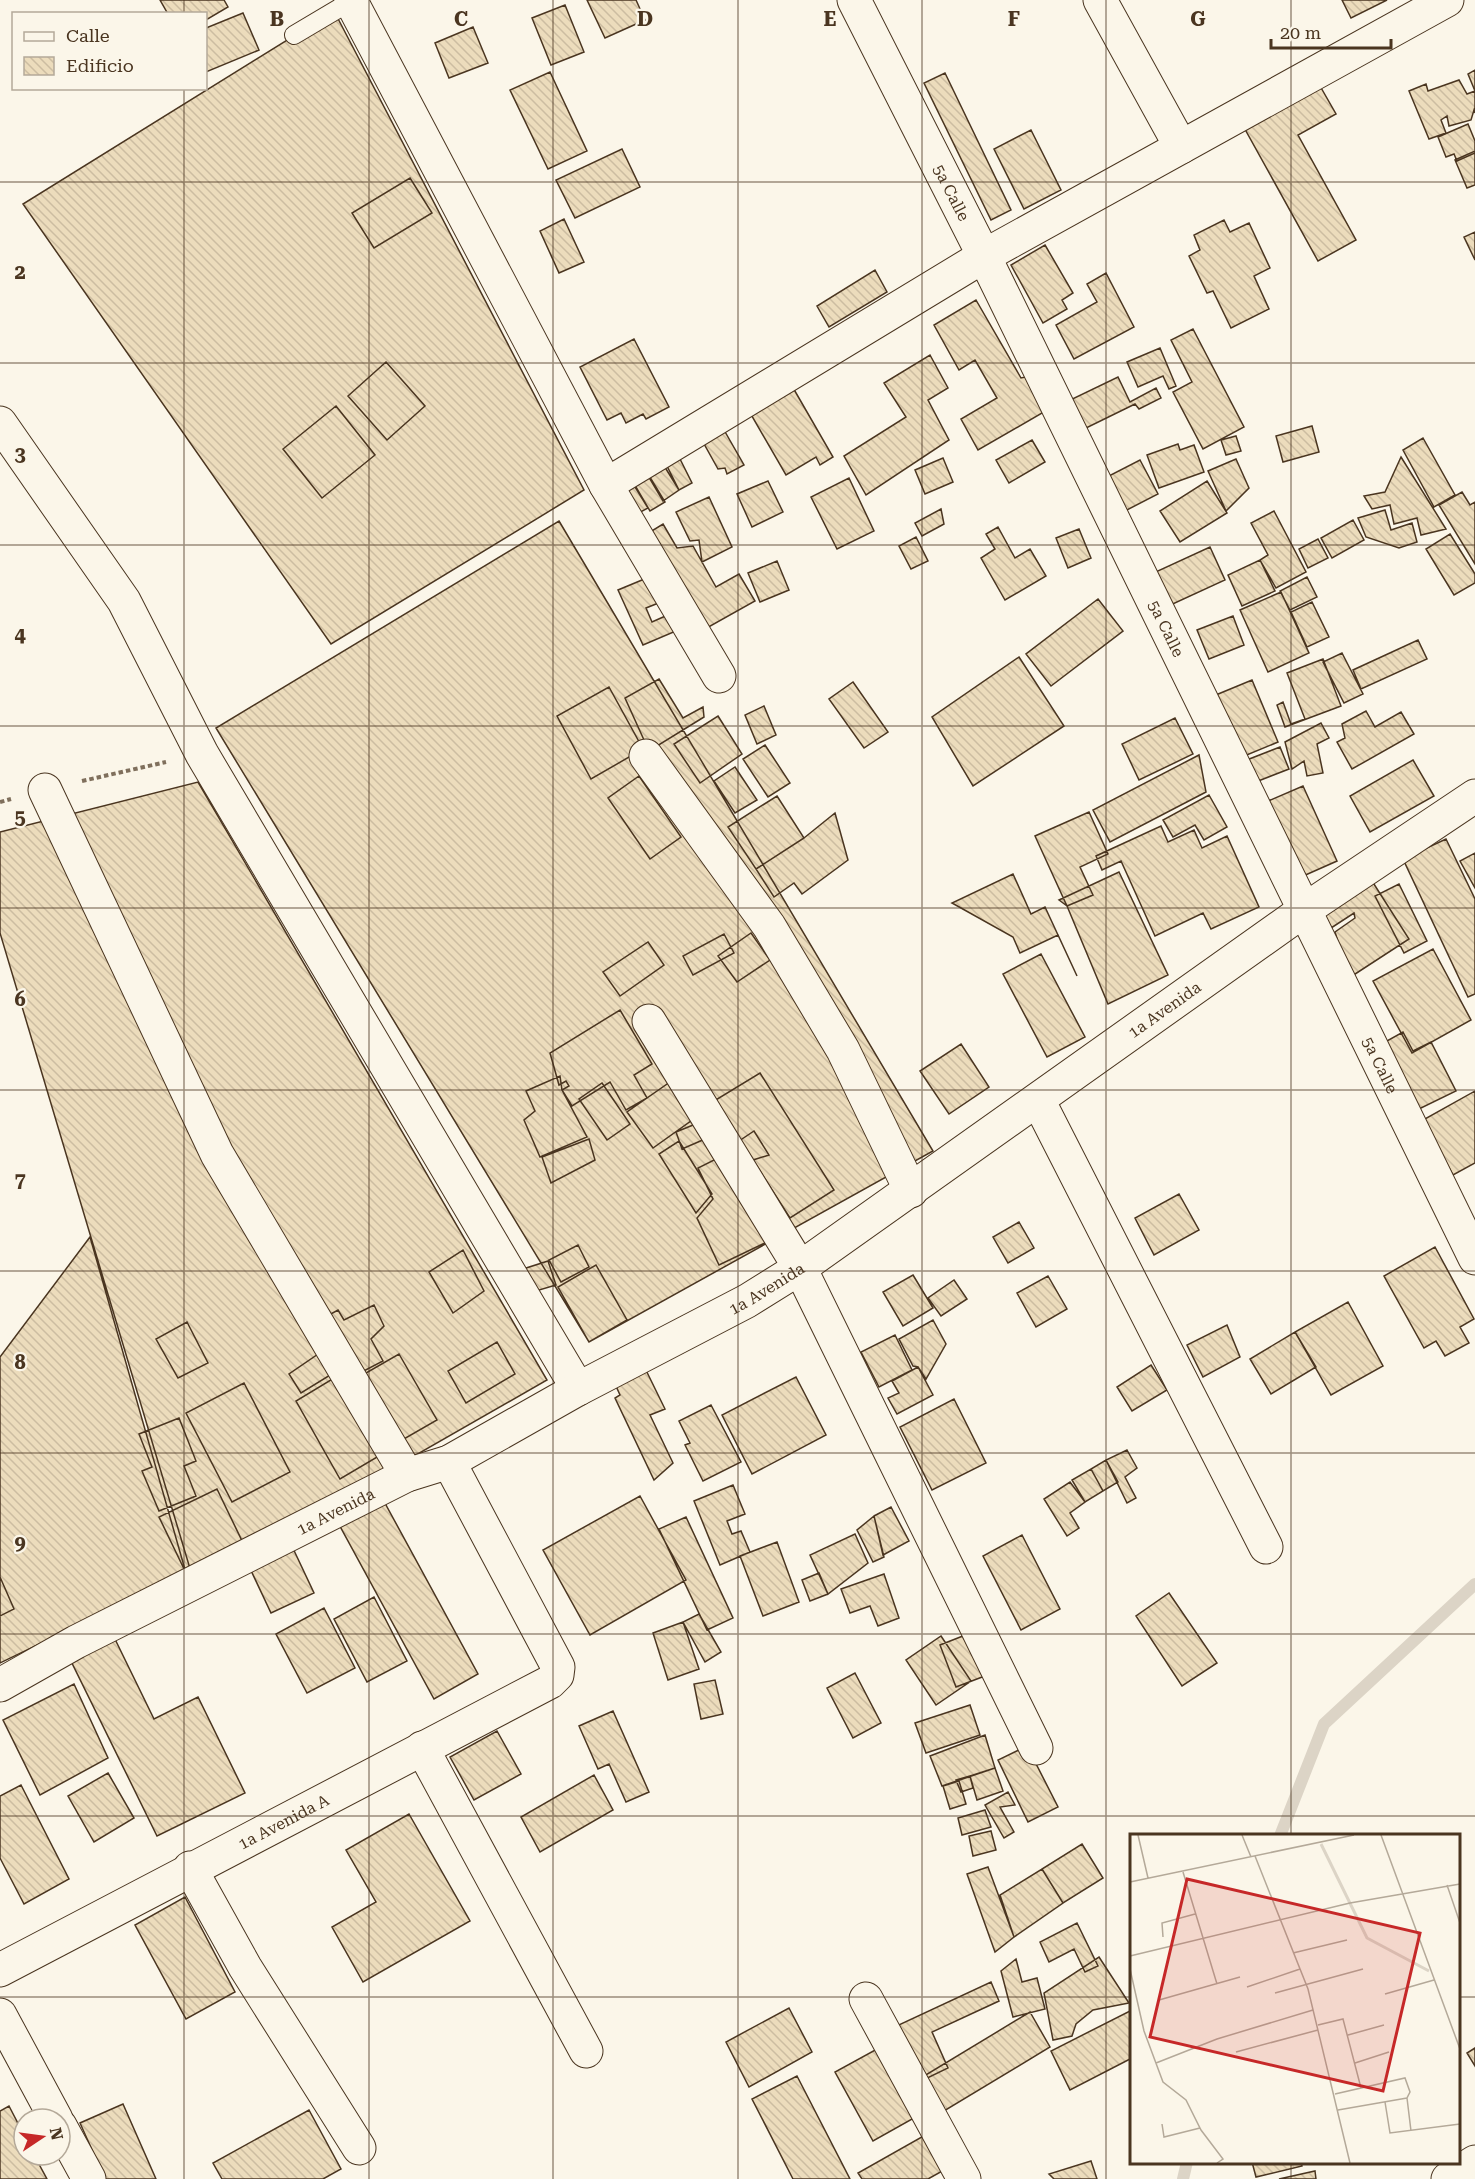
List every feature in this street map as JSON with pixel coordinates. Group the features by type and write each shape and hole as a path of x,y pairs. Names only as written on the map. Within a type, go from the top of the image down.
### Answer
{"street":[{"name":"5a Calle","path":"854,0 984,256 1303,912 1475,1258"},
{"path":"1100,0 1181,147"},
{"path":"606,485 984,256 1447,0"},
{"path":"352,1 606,485 719,676"},
{"path":"0,423 124,601 202,754 578,1389"},
{"path":"646,756 769,926 843,1050 910,1191"},
{"path":"45,790 217,1154 407,1476"},
{"name":"1a Avenida","path":"0,1685 76,1642 407,1476 449,1462 578,1389 747,1301 800,1268 1303,912 1475,796"},
{"path":"649,1021 800,1268 1036,1748"},
{"path":"1038,1100 1266,1547"},
{"name":"1a Avenida A","path":"0,1970 190,1868 550,1682 557,1675 558,1667 449,1462"},
{"path":"422,1748 586,2051"},
{"path":"190,1868 245,1967 359,2148"},
{"path":"866,1999 964,2179"},
{"path":"0,2015 50,2107"},
{"path":"72,2148 89,2179"},
{"path":"1448,2179 1475,2162"}],"lane":[{"path":"294,35 352,1"}],"path":[{"path":"0,802 202,754"}],"building":[{"path":"160,0 224,0 228,7 207,19 207,12 167,12"},
{"path":"587,0 636,0 645,20 605,38"},
{"path":"1342,0 1387,0 1351,18"},
{"path":"565,5 584,52 551,65 532,18"},
{"path":"334,11 584,490 331,644 23,204"},
{"path":"243,13 259,50 207,72 207,28"},
{"path":"473,27 488,63 449,78 435,43"},
{"path":"1475,70 1475,91 1468,74"},
{"path":"550,72 587,151 548,169 510,90"},
{"path":"945,73 1011,210 991,220 924,83"},
{"path":"1316,79 1336,114 1298,135 1356,240 1318,261 1241,122"},
{"path":"1459,80 1467,94 1475,91 1475,113 1474,110 1471,120 1449,126 1447,116 1441,120 1446,133 1429,139 1409,91 1426,84 1428,91"},
{"path":"1468,124 1475,141 1475,153 1457,161 1454,154 1446,157 1438,137"},
{"path":"1031,130 1061,190 1024,209 994,149"},
{"path":"622,149 640,187 575,218 556,180"},
{"path":"1475,151 1475,185 1467,188 1455,160"},
{"path":"410,178 432,213 374,248 352,213"},
{"path":"564,219 584,262 559,273 540,231"},
{"path":"1224,220 1230,232 1249,223 1270,268 1254,276 1269,309 1231,328 1213,291 1207,293 1189,256 1200,250 1194,235"},
{"path":"1475,232 1475,260 1464,237"},
{"path":"1045,245 1073,293 1062,300 1067,309 1043,323 1011,265"},
{"path":"875,270 887,292 829,327 817,306"},
{"path":"1106,273 1134,327 1074,359 1056,325 1097,302 1087,284"},
{"path":"976,300 1021,378 1030,376 1049,409 978,450 961,419 997,398 975,360 959,370 934,325"},
{"path":"1193,329 1244,427 1203,449 1173,392 1192,382 1171,340"},
{"path":"634,339 669,407 646,419 643,414 626,423 621,413 607,420 580,367"},
{"path":"1160,348 1176,386 1169,389 1163,376 1138,387 1127,362"},
{"path":"930,355 948,388 928,400 949,440 866,495 844,456 906,417 884,383"},
{"path":"386,362 425,406 387,440 348,396"},
{"path":"1118,377 1130,402 1156,388 1161,398 1139,409 1135,404 1080,431 1066,402"},
{"path":"792,386 833,457 820,465 816,457 786,475 749,411"},
{"path":"336,406 375,455 322,498 283,449"},
{"path":"1312,426 1319,452 1283,462 1276,436"},
{"path":"724,430 744,465 727,474 725,468 718,469 703,442"},
{"path":"1236,436 1241,451 1226,455 1221,440"},
{"path":"1423,438 1455,495 1434,507 1403,450"},
{"path":"1032,440 1045,462 1009,483 996,460"},
{"path":"1178,444 1180,450 1194,445 1204,472 1159,488 1147,455"},
{"path":"676,451 692,483 679,490 663,458"},
{"path":"1401,457 1446,529 1421,535 1417,518 1394,524 1390,505 1372,509 1364,496 1385,492"},
{"path":"943,458 953,482 925,494 915,470"},
{"path":"1236,459 1249,488 1226,511 1208,471"},
{"path":"1140,460 1158,494 1119,514 1101,480"},
{"path":"663,464 679,490 663,501 647,474"},
{"path":"648,474 665,502 650,511 633,482"},
{"path":"849,478 874,531 837,549 811,497"},
{"path":"768,481 783,512 752,527 737,494"},
{"path":"1207,481 1227,513 1180,542 1160,511"},
{"path":"632,482 648,508 631,517 616,492"},
{"path":"1462,492 1470,505 1475,502 1475,564 1439,505"},
{"path":"709,497 732,547 702,562 699,540 690,541 676,512"},
{"path":"941,509 944,524 922,536 915,523"},
{"path":"1385,510 1391,530 1412,523 1417,542 1399,548 1366,537 1358,518"},
{"path":"1274,511 1306,572 1276,588 1260,560 1268,555 1251,523"},
{"path":"1353,520 1364,540 1332,558 1321,538"},
{"path":"559,521 933,1151 589,1342 216,728"},
{"path":"663,524 677,548 693,546 716,587 739,574 755,601 705,629 650,532"},
{"path":"998,527 1015,558 1030,549 1046,576 1005,600 981,558 995,549 986,534"},
{"path":"1079,529 1091,558 1068,568 1056,538"},
{"path":"1450,534 1475,574 1475,583 1454,595 1426,549"},
{"path":"916,537 928,561 911,569 899,546"},
{"path":"1318,539 1328,558 1308,568 1299,549"},
{"path":"1210,547 1225,580 1164,608 1149,575"},
{"path":"1260,560 1275,591 1242,606 1228,575"},
{"path":"777,561 789,590 760,602 748,573"},
{"path":"654,575 666,600 646,608 652,622 670,614 683,628 643,645 618,590"},
{"path":"1307,577 1317,597 1290,610 1280,591"},
{"path":"1281,592 1309,653 1268,672 1240,610"},
{"path":"1098,599 1123,631 1051,686 1026,654"},
{"path":"1312,602 1329,637 1307,647 1291,612"},
{"path":"1233,616 1244,645 1209,659 1197,630"},
{"path":"1418,640 1427,659 1361,689 1353,670"},
{"path":"1342,653 1363,694 1344,703 1323,662"},
{"path":"1019,657 1064,726 973,786 932,717"},
{"path":"1323,659 1341,706 1285,727 1277,705 1283,702 1291,724 1305,719 1287,673"},
{"path":"659,679 683,718 703,707 704,717 649,751 625,698"},
{"path":"1252,680 1278,742 1237,759 1211,697"},
{"path":"853,682 888,732 864,748 829,699"},
{"path":"609,687 643,749 591,779 557,716"},
{"path":"764,706 776,735 757,744 745,715"},
{"path":"1366,711 1375,727 1401,712 1414,734 1352,769 1337,742 1345,738 1342,724"},
{"path":"718,716 742,754 700,783 674,744"},
{"path":"1175,718 1193,754 1139,780 1122,744"},
{"path":"1321,723 1329,738 1317,744 1323,773 1307,776 1304,761 1292,769 1285,742"},
{"path":"765,745 790,783 768,797 743,759"},
{"path":"1280,747 1289,769 1248,785 1239,763"},
{"path":"1199,755 1206,792 1110,842 1093,810"},
{"path":"1413,760 1434,796 1370,832 1350,796"},
{"path":"735,767 757,800 735,813 714,781"},
{"path":"639,776 681,837 650,859 608,798"},
{"path":"198,782 547,1380 194,1582 0,933 0,832"},
{"path":"1303,786 1337,861 1301,877 1266,802"},
{"path":"1209,795 1227,827 1204,840 1195,825 1173,837 1163,820"},
{"path":"777,796 804,838 756,869 728,827"},
{"path":"1089,812 1108,854 1080,867 1093,895 1067,906 1035,836"},
{"path":"835,813 848,860 802,894 794,883 774,897 756,869 804,838"},
{"path":"1161,826 1168,842 1194,830 1202,848 1227,836 1259,907 1211,929 1203,913 1155,936 1121,861 1102,870 1096,856"},
{"path":"1446,839 1475,899 1475,994 1468,997 1403,859"},
{"path":"1475,853 1475,888 1460,861"},
{"path":"1119,872 1168,975 1108,1004 1067,906 1059,900"},
{"path":"1013,874 1031,914 1045,907 1058,935 1020,953 1013,937 952,903"},
{"path":"1372,881 1409,939 1349,978 1335,932 1355,918 1354,913 1328,930 1323,913"},
{"path":"1399,884 1427,941 1404,953 1375,896"},
{"path":"751,933 770,960 737,982 718,956"},
{"path":"724,934 734,953 693,975 683,956"},
{"path":"648,942 664,965 620,996 603,972"},
{"path":"1433,949 1471,1020 1412,1053 1373,981"},
{"path":"1041,954 1085,1037 1047,1057 1003,974"},
{"path":"620,1010 652,1064 634,1075 647,1098 626,1110 610,1082 572,1106 562,1090 569,1086 566,1081 559,1085 550,1053"},
{"path":"1403,1032 1413,1051 1431,1042 1456,1091 1419,1109 1385,1042"},
{"path":"961,1044 989,1087 949,1114 920,1071"},
{"path":"760,1073 834,1190 790,1218 753,1160 769,1155 754,1131 739,1141 714,1101"},
{"path":"560,1076 562,1090 587,1137 540,1157 524,1120 535,1111 526,1091"},
{"path":"670,1082 695,1118 653,1148 627,1112"},
{"path":"602,1083 630,1124 607,1140 579,1099"},
{"path":"1475,1091 1475,1163 1453,1175 1423,1120"},
{"path":"698,1123 705,1139 682,1149 676,1132"},
{"path":"589,1139 595,1160 551,1183 542,1157"},
{"path":"679,1141 712,1194 696,1213 659,1154"},
{"path":"726,1154 769,1241 719,1265 697,1218 713,1199 698,1168"},
{"path":"1179,1194 1199,1230 1154,1255 1135,1218"},
{"path":"1019,1222 1034,1248 1008,1263 993,1237"},
{"path":"90,1237 186,1573 0,1663 0,1357"},
{"path":"578,1245 589,1267 561,1282 549,1260"},
{"path":"1435,1247 1474,1319 1460,1327 1469,1343 1445,1356 1436,1341 1424,1348 1384,1276"},
{"path":"463,1250 484,1291 453,1313 429,1272"},
{"path":"548,1261 556,1285 536,1291 520,1270"},
{"path":"596,1265 627,1320 589,1342 558,1287"},
{"path":"913,1275 933,1308 903,1326 883,1292"},
{"path":"1048,1276 1067,1309 1036,1327 1017,1293"},
{"path":"954,1280 967,1299 941,1316 928,1298"},
{"path":"1348,1302 1383,1366 1331,1395 1295,1332"},
{"path":"374,1305 384,1326 371,1339 383,1361 358,1374 327,1316 338,1310 344,1320"},
{"path":"933,1320 946,1344 926,1379 918,1367 913,1366 899,1339"},
{"path":"187,1322 208,1363 178,1378 156,1339"},
{"path":"1227,1325 1240,1357 1203,1377 1187,1345"},
{"path":"1295,1332 1316,1367 1271,1394 1250,1359"},
{"path":"895,1335 912,1370 879,1387 861,1352"},
{"path":"497,1342 515,1374 466,1403 448,1371"},
{"path":"327,1348 340,1369 301,1393 289,1374"},
{"path":"399,1354 437,1420 397,1443 359,1377"},
{"path":"641,1360 665,1409 650,1415 673,1463 654,1480 615,1398 620,1395 611,1375"},
{"path":"1151,1365 1167,1390 1132,1411 1117,1387"},
{"path":"918,1367 933,1395 897,1414 888,1398 899,1393 892,1381"},
{"path":"339,1375 384,1453 340,1479 296,1401"},
{"path":"796,1377 826,1435 752,1474 722,1415"},
{"path":"244,1383 290,1472 232,1502 186,1413"},
{"path":"954,1399 986,1463 932,1490 900,1427"},
{"path":"711,1405 741,1462 703,1481 685,1445 690,1443 679,1421"},
{"path":"179,1418 196,1461 184,1466 196,1496 159,1511 142,1471 152,1467 139,1434"},
{"path":"1127,1450 1137,1468 1125,1477 1136,1498 1127,1503 1106,1460"},
{"path":"1106,1460 1118,1482 1103,1491 1091,1469"},
{"path":"1091,1469 1103,1491 1085,1502 1072,1480"},
{"path":"1070,1482 1085,1502 1070,1513 1079,1528 1067,1536 1044,1499"},
{"path":"733,1485 745,1514 727,1521 732,1534 741,1531 750,1552 720,1565 694,1501"},
{"path":"217,1489 244,1545 186,1573 159,1517"},
{"path":"380,1494 478,1674 434,1699 336,1519"},
{"path":"640,1496 686,1580 590,1635 543,1550"},
{"path":"891,1507 909,1541 883,1555 874,1516"},
{"path":"874,1516 884,1557 873,1562 857,1530"},
{"path":"686,1517 733,1618 707,1630 659,1529"},
{"path":"855,1534 868,1563 828,1594 810,1555"},
{"path":"1022,1535 1060,1609 1021,1630 983,1556"},
{"path":"290,1542 314,1593 271,1613 247,1562"},
{"path":"777,1542 799,1602 763,1616 740,1556"},
{"path":"819,1573 828,1594 810,1601 802,1580"},
{"path":"884,1574 899,1618 878,1626 870,1606 850,1613 841,1589"},
{"path":"0,1577 14,1609 0,1616"},
{"path":"1169,1593 1217,1663 1182,1686 1136,1616"},
{"path":"374,1597 407,1661 367,1682 334,1619"},
{"path":"324,1608 355,1668 307,1693 276,1634"},
{"path":"699,1614 721,1652 705,1662 683,1622"},
{"path":"683,1622 699,1669 668,1680 653,1633"},
{"path":"973,1632 990,1674 956,1687 940,1645"},
{"path":"112,1633 154,1719 198,1697 245,1793 157,1836 68,1655"},
{"path":"941,1636 971,1681 936,1705 906,1660"},
{"path":"855,1673 881,1723 853,1738 827,1688"},
{"path":"715,1680 723,1714 701,1719 694,1684"},
{"path":"74,1684 108,1758 40,1795 3,1720"},
{"path":"970,1705 980,1735 926,1753 915,1723"},
{"path":"613,1711 649,1792 626,1802 609,1764 598,1769 579,1726"},
{"path":"497,1731 521,1774 474,1800 450,1757"},
{"path":"985,1735 995,1768 942,1786 930,1756"},
{"path":"1027,1746 1058,1807 1028,1822 998,1760"},
{"path":"995,1768 1003,1791 977,1800 970,1776"},
{"path":"108,1773 134,1818 94,1842 68,1796"},
{"path":"594,1775 613,1810 540,1852 521,1817"},
{"path":"970,1776 973,1788 961,1792 956,1780"},
{"path":"959,1781 966,1804 950,1809 943,1786"},
{"path":"21,1785 69,1879 24,1904 0,1858 0,1796"},
{"path":"1008,1792 1015,1805 1000,1807 1014,1832 1004,1838 985,1805"},
{"path":"985,1810 991,1827 962,1835 958,1818"},
{"path":"409,1814 470,1921 363,1982 332,1927 376,1902 346,1850"},
{"path":"991,1831 996,1850 973,1856 969,1836"},
{"path":"1082,1844 1103,1878 1063,1903 1042,1869"},
{"path":"988,1867 1014,1937 995,1952 967,1874"},
{"path":"1042,1869 1063,1903 1014,1937 1000,1895"},
{"path":"185,1897 235,1992 186,2019 135,1925"},
{"path":"1077,1923 1098,1966 1085,1972 1074,1949 1049,1962 1040,1942"},
{"path":"1099,1957 1129,2003 1093,2010 1076,2024 1072,2036 1053,2040 1044,1993"},
{"path":"1016,1959 1022,1982 1037,1978 1045,2009 1013,2017 1001,1971"},
{"path":"991,1982 999,2001 932,2032 948,2068 915,2084 890,2029"},
{"path":"789,2008 812,2052 749,2087 726,2042"},
{"path":"1130,2011 1130,2059 1070,2090 1051,2051"},
{"path":"1030,2012 1050,2047 944,2111 924,2076"},
{"path":"1475,2048 1475,2066 1467,2053"},
{"path":"877,2049 914,2118 873,2141 835,2072"},
{"path":"797,2076 850,2179 793,2179 752,2099"},
{"path":"123,2104 156,2179 105,2179 80,2123"},
{"path":"9,2106 12,2112 12,2167 40,2167 47,2179 0,2179 0,2111"},
{"path":"309,2110 341,2169 323,2179 222,2179 213,2163"},
{"path":"927,2134 946,2169 928,2179 862,2179 858,2173"},
{"path":"1091,2161 1097,2179 1054,2179 1049,2174"},
{"path":"1253,2164 1302,2164 1302,2166 1256,2177"},
{"path":"1315,2171 1316,2179 1279,2179"}],"waterway":[{"path":"1281,1834 1324,1724 1475,1584"},
{"path":"1183,2179 1187,2164"}]}
